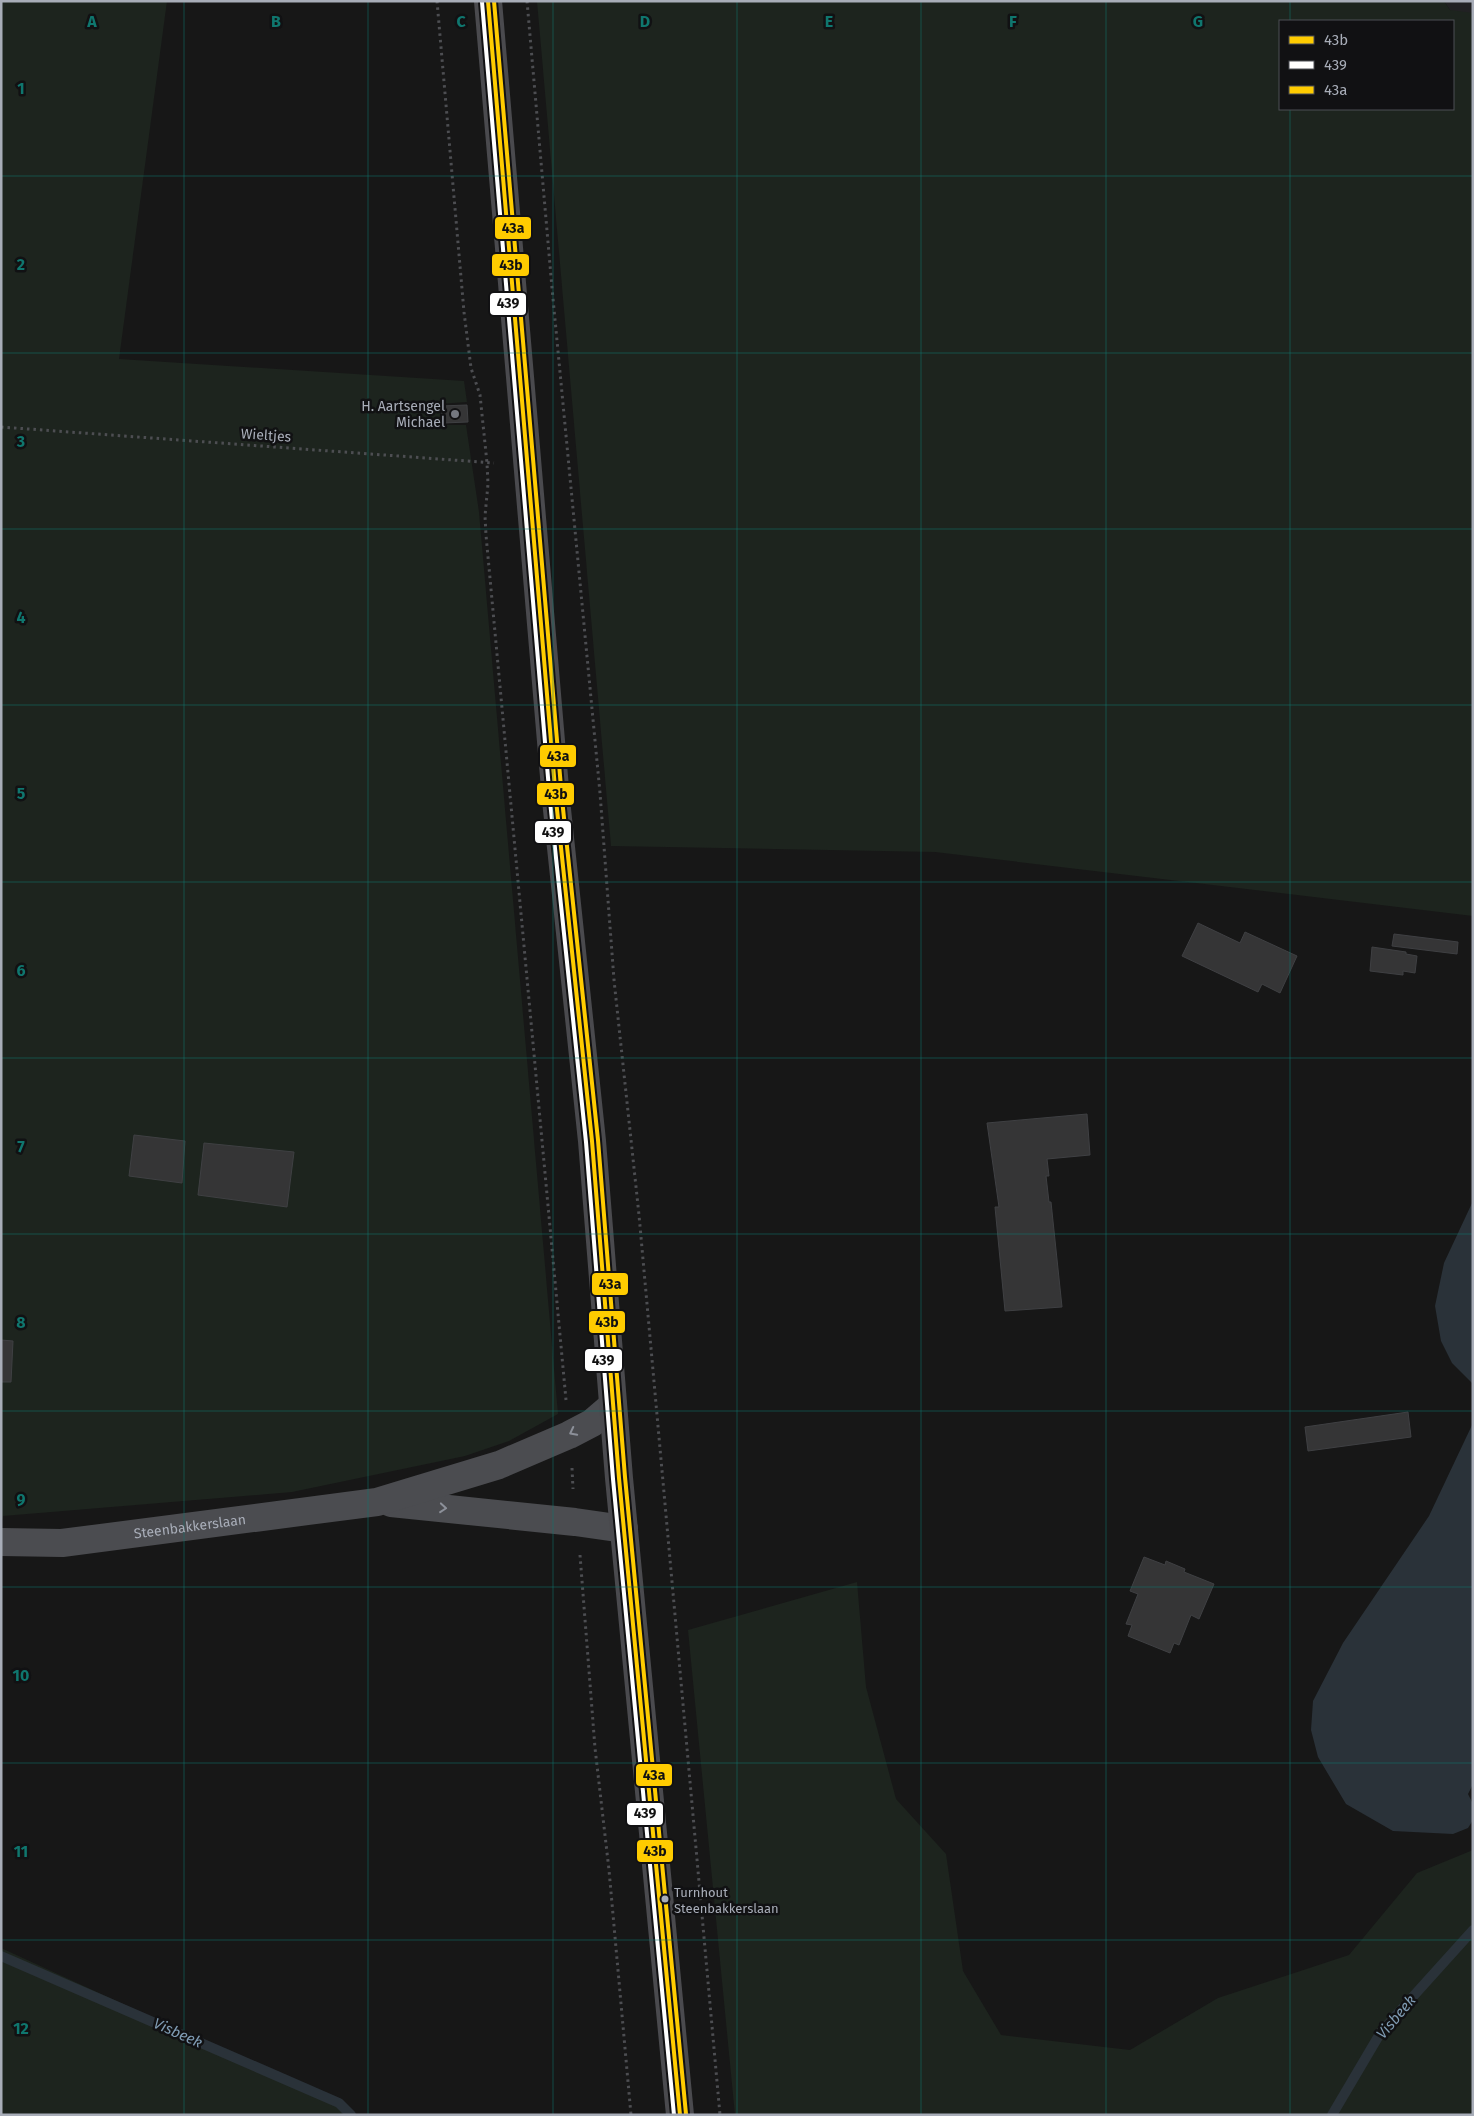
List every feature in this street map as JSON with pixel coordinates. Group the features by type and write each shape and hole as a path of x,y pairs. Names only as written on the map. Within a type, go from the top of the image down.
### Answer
{"street":[{"path":"488,1 556,800 592,1141 624,1529 680,2115"},
{"name":"Steenbakkerslaan","path":"1,1542 62,1544 378,1502 499,1465 592,1423 614,1405"},
{"name":"Steenbakkerslaan","path":"378,1502 575,1522 624,1529"}],"path":[{"path":"437,1 464,312 471,368 480,395 487,463 486,535 569,1435 575,1522 631,2115"},
{"path":"527,1 600,793 614,980 639,1215 720,2115"},
{"name":"Wieltjes","path":"1,427 529,466"}],"shaded area":[{"path":"1,1 167,1 119,359 464,381 467,402 438,404 442,425 466,425 479,512 558,1414 509,1441 465,1456 292,1492 3,1516 1,1525"},
{"path":"537,1 1444,1 1450,10 1473,13 1473,916 935,852 611,846"},
{"path":"1444,1 1473,1 1473,44 1450,10"},
{"path":"1473,1201 1473,1384 1452,1363 1441,1341 1435,1306 1444,1263"},
{"path":"1473,1423 1473,1784 1468,1794 1473,1804 1473,1820 1468,1828 1453,1834 1393,1831 1346,1804 1318,1757 1311,1730 1313,1701 1343,1643 1429,1516"},
{"path":"857,1582 866,1687 896,1799 946,1854 963,1971 1001,2035 1130,2050 1218,1998 1349,1955 1417,1873 1473,1850 1473,2115 735,2115 688,1630"},
{"path":"1,1948 339,2103 352,2115 1,2115"}],"building":[{"name":"H. Aartsengel Michael","path":"467,405 468,422 443,423 441,406"},
{"path":"1198,923 1240,943 1245,932 1297,956 1280,993 1262,984 1258,992 1182,956"},
{"path":"1394,934 1458,942 1457,954 1392,946"},
{"path":"1372,947 1406,952 1406,954 1417,956 1415,973 1403,971 1403,975 1370,971"},
{"path":"1087,1114 1090,1155 1047,1159 1049,1176 1046,1176 1049,1202 1051,1202 1062,1307 1005,1311 995,1207 999,1207 987,1123"},
{"path":"134,1135 185,1141 182,1183 129,1176"},
{"path":"204,1143 294,1152 287,1207 198,1195"},
{"path":"1,1340 13,1341 11,1382 1,1382"},
{"path":"1408,1412 1411,1437 1308,1451 1305,1427"},
{"path":"1144,1557 1165,1565 1166,1561 1185,1569 1184,1572 1214,1584 1199,1619 1191,1615 1179,1645 1174,1643 1170,1653 1128,1636 1132,1625 1126,1624 1138,1594 1130,1591"}],"waterway":[{"name":"Visbeek","path":"1332,2115 1381,2032 1473,1930"},
{"name":"Visbeek","path":"1,1956 339,2103 351,2115"}],"transit line":[{"name":"43b","path":"488,1 556,800 592,1141 619,1478 680,2115"},
{"name":"43a","path":"494,1 562,799 598,1140 625,1477 686,2114"},
{"name":"439","path":"482,2 550,801 586,1142 613,1479 674,2115"}],"place":[{"name":"H. Aartsengel Michael","path":"455,414"},
{"name":"Turnhout Steenbakkerslaan","path":"665,1899"}]}
